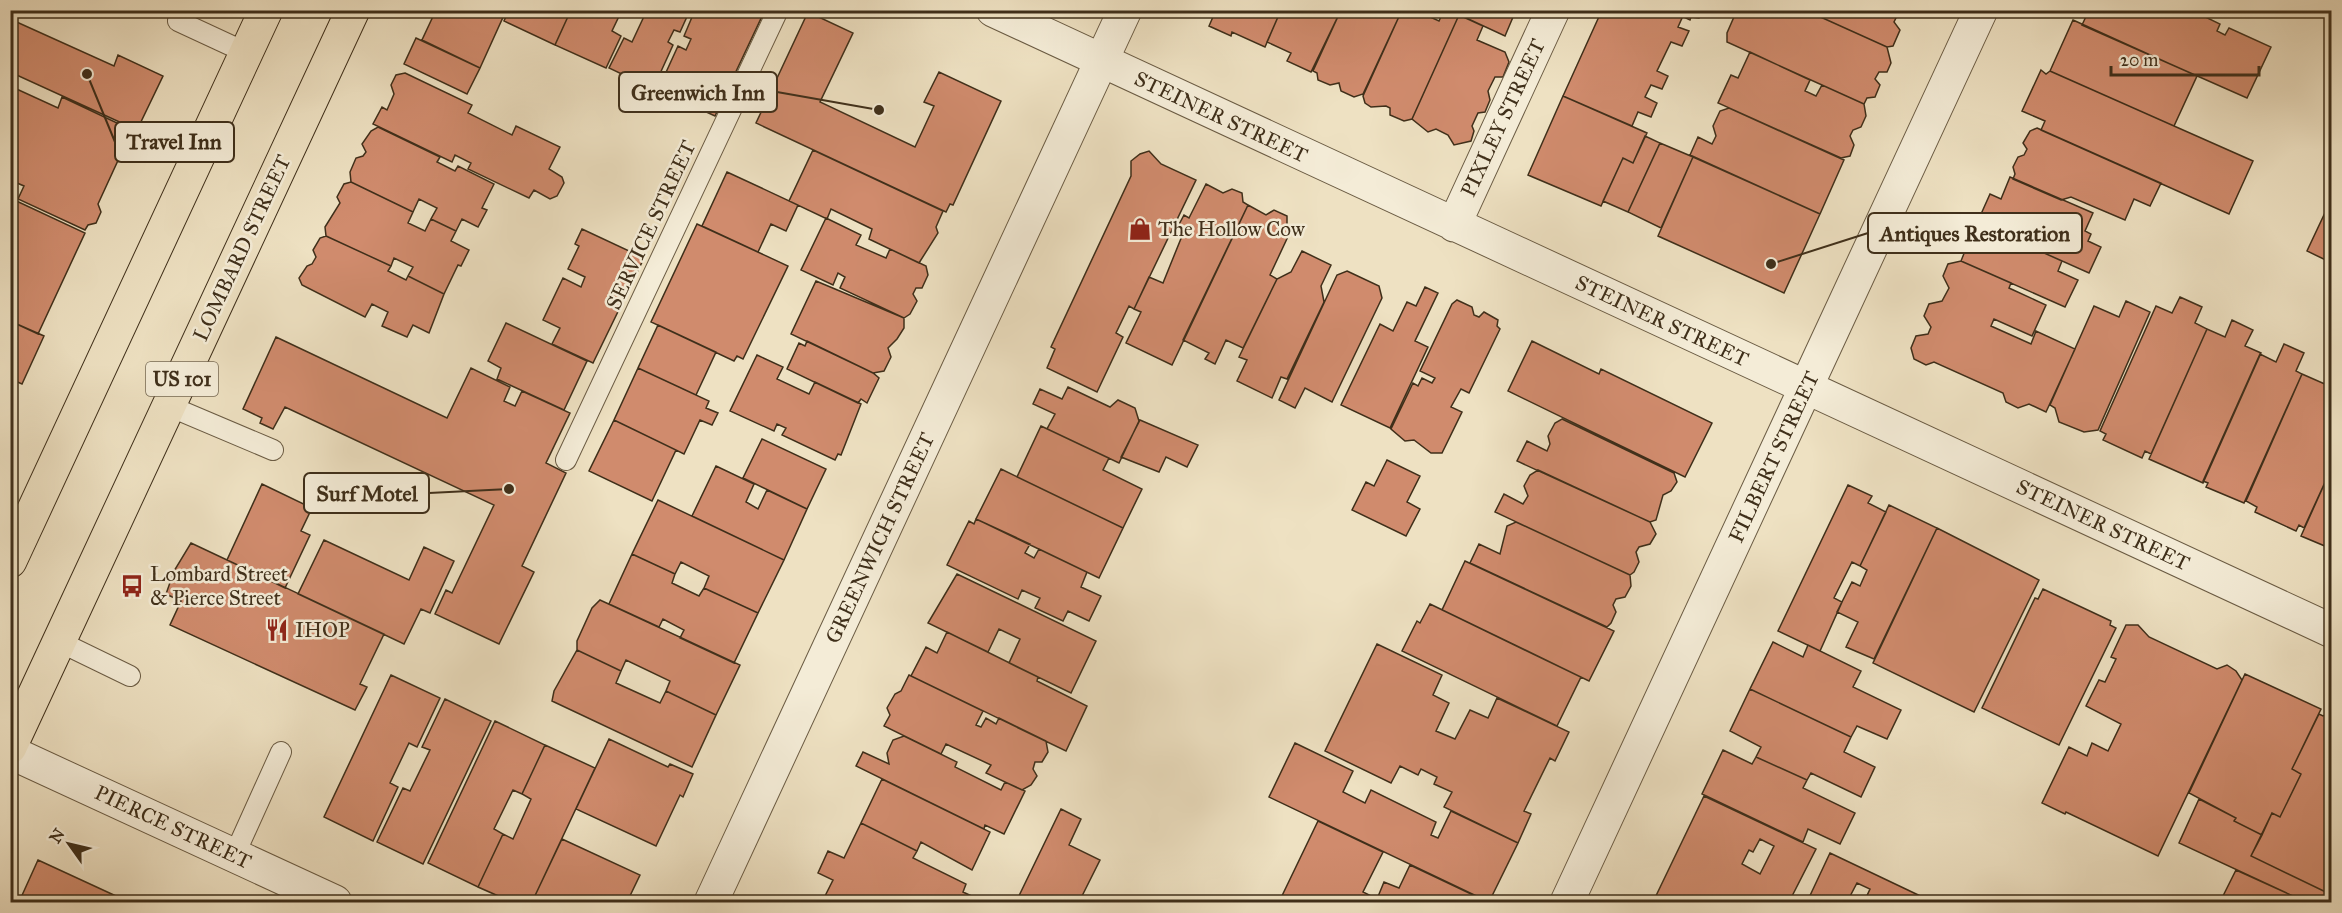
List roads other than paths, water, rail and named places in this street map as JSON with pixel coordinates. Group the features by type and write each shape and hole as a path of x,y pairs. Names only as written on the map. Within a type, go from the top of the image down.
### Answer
{"highway":[{"path":"10,561 266,10"},
{"name":"LOMBARD STREET","path":"10,750 353,10"}],"street":[{"name":"STEINER STREET","path":"993,10 2331,631"},
{"name":"GREENWICH STREET","path":"711,903 1125,10"},
{"name":"PIXLEY STREET","path":"1454,225 1553,10"},
{"name":"FILBERT STREET","path":"1568,903 1981,10"},
{"name":"PIERCE STREET","path":"10,750 335,903"}],"lane":[{"name":"SERVICE STREET","path":"566,460 778,10"},
{"path":"178,21 246,53"},
{"path":"169,406 273,450"},
{"path":"60,642 130,676"},
{"path":"234,856 281,752"}],"place":[{"name":"Travel Inn","path":"87,74"},
{"name":"Greenwich Inn","path":"879,110"},
{"name":"The Hollow Cow","path":"1140,229"},
{"name":"Antiques Restoration","path":"1771,264"},
{"name":"Surf Motel","path":"509,489"},
{"name":"Lombard Street & Pierce Street","path":"132,586"},
{"name":"IHOP","path":"277,630"}]}
